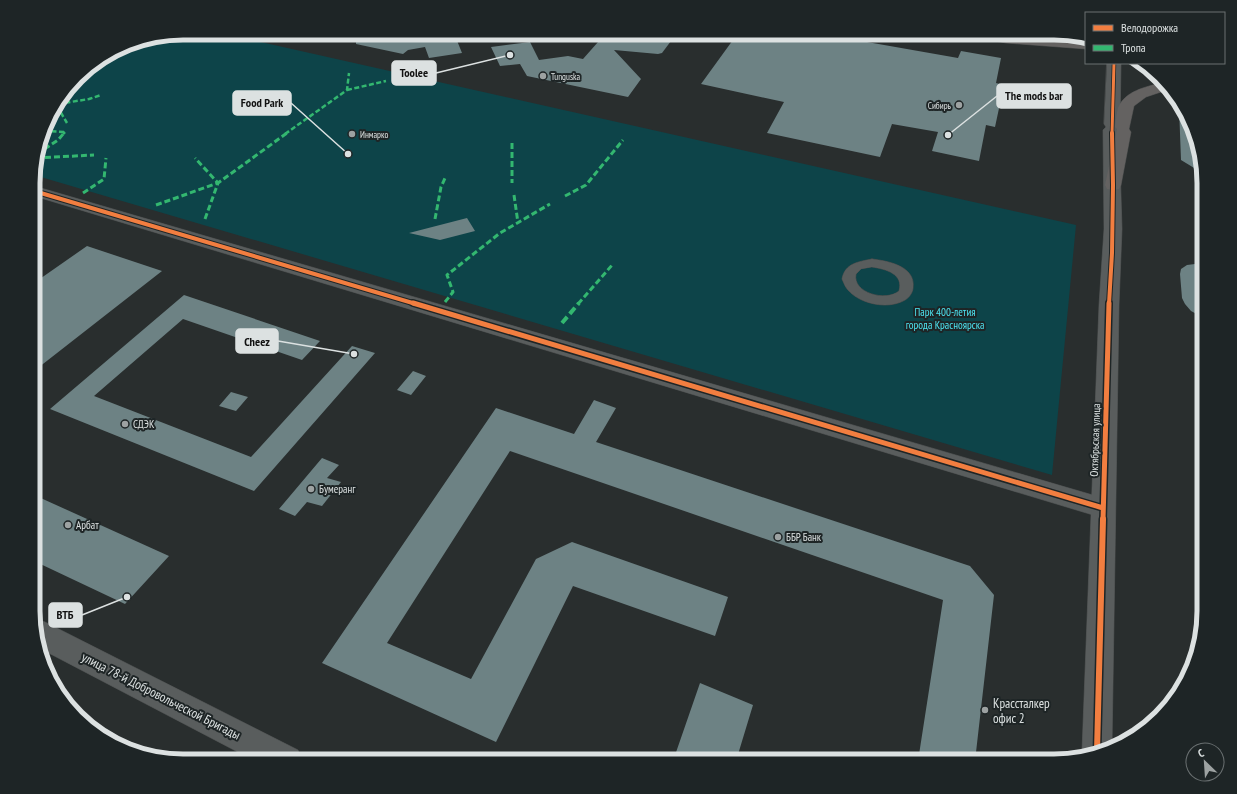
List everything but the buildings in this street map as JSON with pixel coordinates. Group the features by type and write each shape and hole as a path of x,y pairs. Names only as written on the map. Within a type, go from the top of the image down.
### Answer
{"main road":[{"path":"1019,40 1085,45"},
{"path":"1117,128 1125,109 1135,98 1145,91 1161,88"}],"street":[{"name":"Октябрьская улица","path":"1097,747 1109,305 1112,253 1113,185 1117,128 1114,64"},
{"path":"40,193 1103,508"},
{"name":"улица 78-й Добровольческой Бригады","path":"42,635 273,754"}],"green space":[{"name":"Парк 400-летия города Красноярска","path":"173,40 252,40 1076,225 1052,475 40,177 45,146 51,128 64,103 89,75 111,59 128,51 146,45"}],"marked path":[{"path":"205,219 218,183 347,90 349,73"},
{"path":"347,90 386,81"},
{"path":"64,103 89,99 101,95"},
{"path":"59,110 67,123"},
{"path":"50,131 65,132"},
{"path":"44,149 58,140 65,132"},
{"path":"565,196 586,185 623,140"},
{"path":"512,143 512,183"},
{"path":"42,158 94,155"},
{"path":"83,193 104,179 106,158"},
{"path":"156,205 218,183 195,158"},
{"path":"435,219 441,187 446,176"},
{"path":"514,195 518,223"},
{"path":"445,302 453,292 447,275 500,233 550,204"},
{"path":"562,323 613,264"}],"cycle path":[{"path":"1097,747 1109,305 1112,253 1113,185 1111,150 1114,64"},
{"path":"40,193 1103,508"}],"place":[{"name":"Toolee","path":"510,55"},
{"name":"Tunguska","path":"543,76"},
{"name":"Сибирь","path":"959,105"},
{"name":"Инмарко","path":"352,134"},
{"name":"The mods bar","path":"948,135"},
{"name":"Food Park","path":"348,154"},
{"name":"Cheez","path":"354,354"},
{"name":"СДЭК","path":"125,424"},
{"name":"Бумеранг","path":"311,489"},
{"name":"Арбат","path":"68,525"},
{"name":"ББР Банк","path":"778,537"},
{"name":"ВТБ","path":"127,597"},
{"name":"Крассталкер офис 2","path":"985,710"}]}
